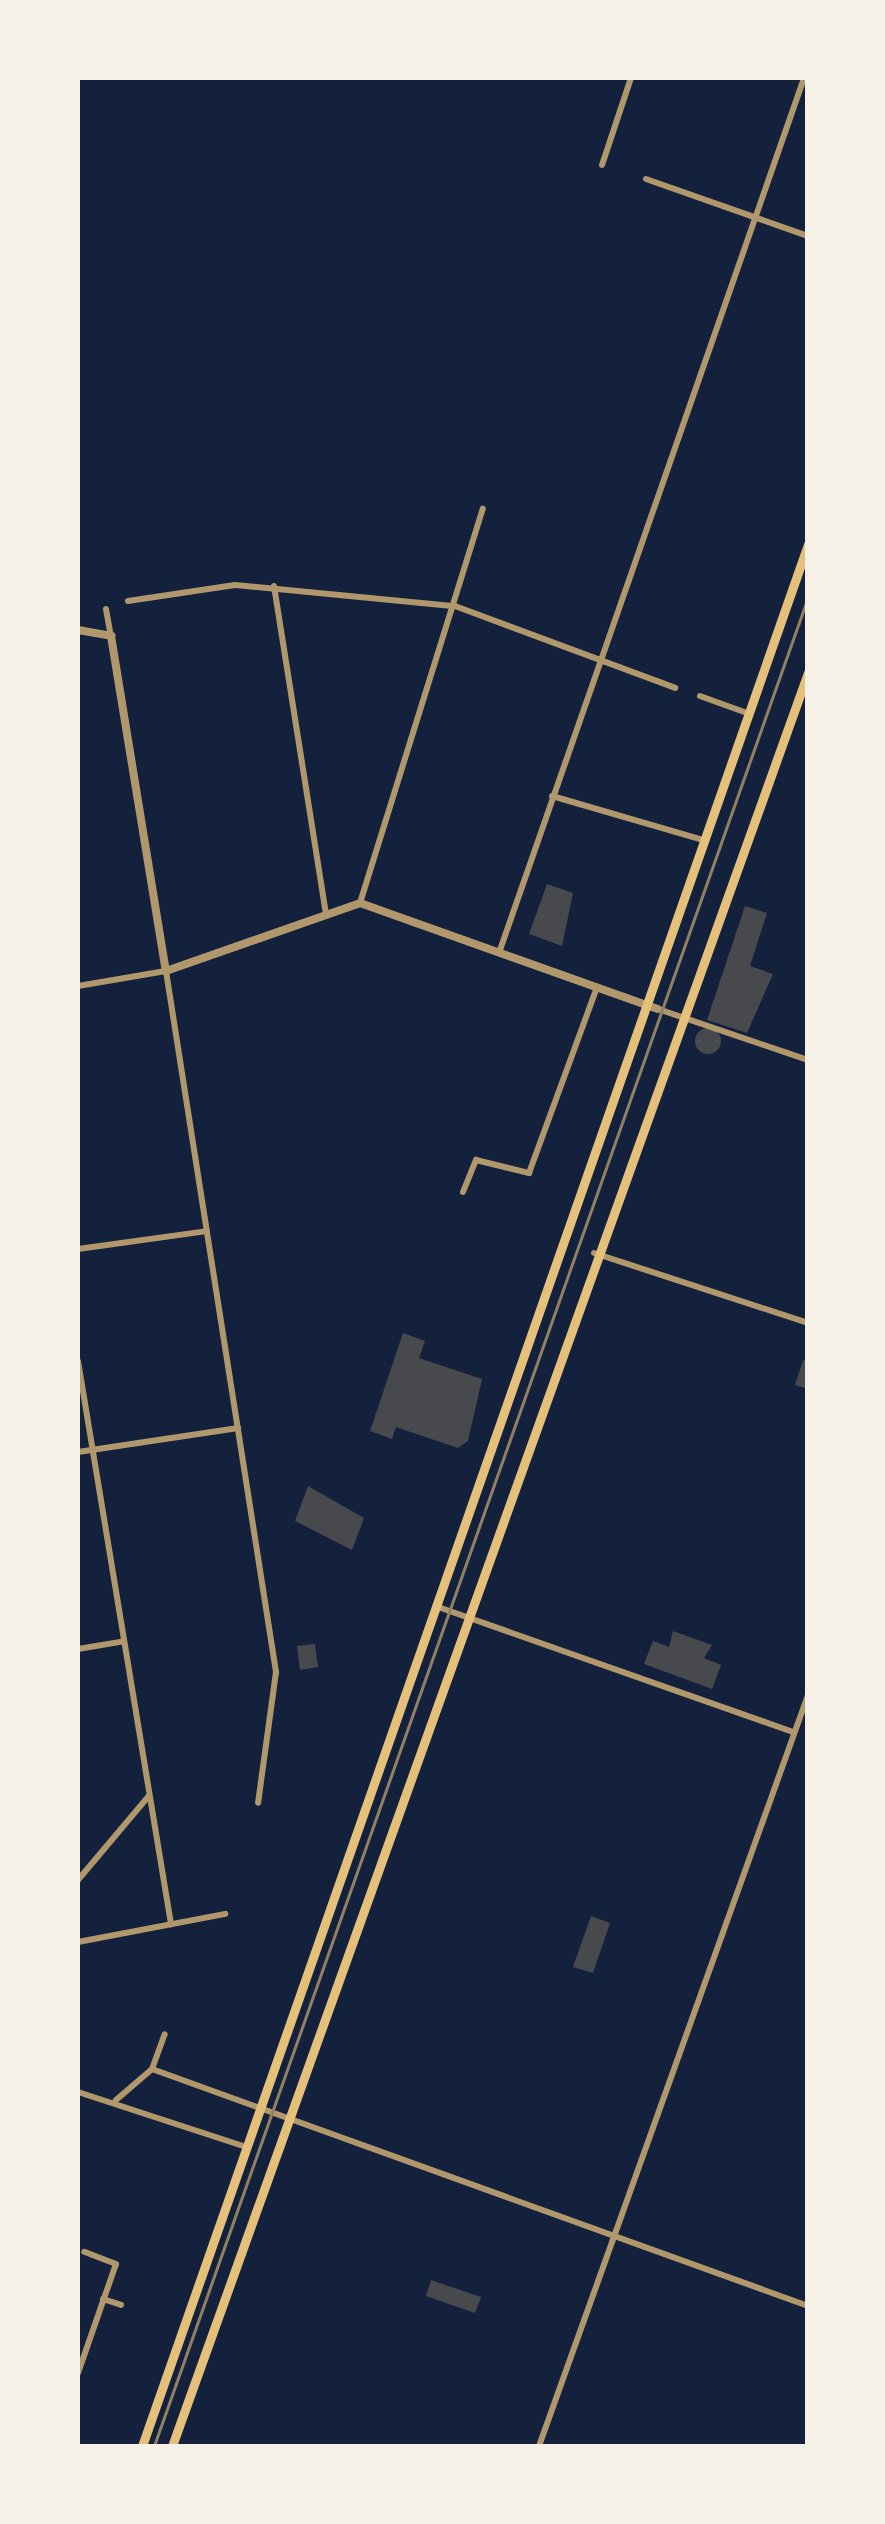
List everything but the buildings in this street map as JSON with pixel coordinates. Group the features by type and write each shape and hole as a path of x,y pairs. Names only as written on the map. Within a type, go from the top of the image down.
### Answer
{"main road":[{"path":"142,2446 440,1608 808,544"},
{"path":"172,2446 594,1253 684,1018 808,672"}],"street":[{"path":"602,166 631,78"},
{"path":"500,950 804,78"},
{"path":"646,178 808,236"},
{"path":"360,903 484,509"},
{"path":"128,601 274,586 455,606 675,688"},
{"path":"274,586 326,916"},
{"path":"106,608 276,1672 258,1803"},
{"path":"78,630 111,636"},
{"path":"700,696 747,712"},
{"path":"552,796 703,840"},
{"path":"78,986 166,971 360,903 808,1060"},
{"path":"463,1192 476,1160 529,1174 597,987"},
{"path":"78,1249 207,1230"},
{"path":"594,1253 808,1323"},
{"path":"78,1362 120,1642 171,1924"},
{"path":"78,1452 238,1428"},
{"path":"440,1608 794,1732"},
{"path":"78,1648 120,1642"},
{"path":"539,2446 808,1694"},
{"path":"78,1880 148,1797"},
{"path":"78,1942 225,1914"},
{"path":"116,2100 152,2070 164,2034"},
{"path":"152,2070 808,2306"},
{"path":"78,2092 116,2100 249,2148"},
{"path":"78,2373 116,2264 84,2252"},
{"path":"103,2299 122,2305"}],"tram line":[{"path":"154,2446 808,597"}]}
